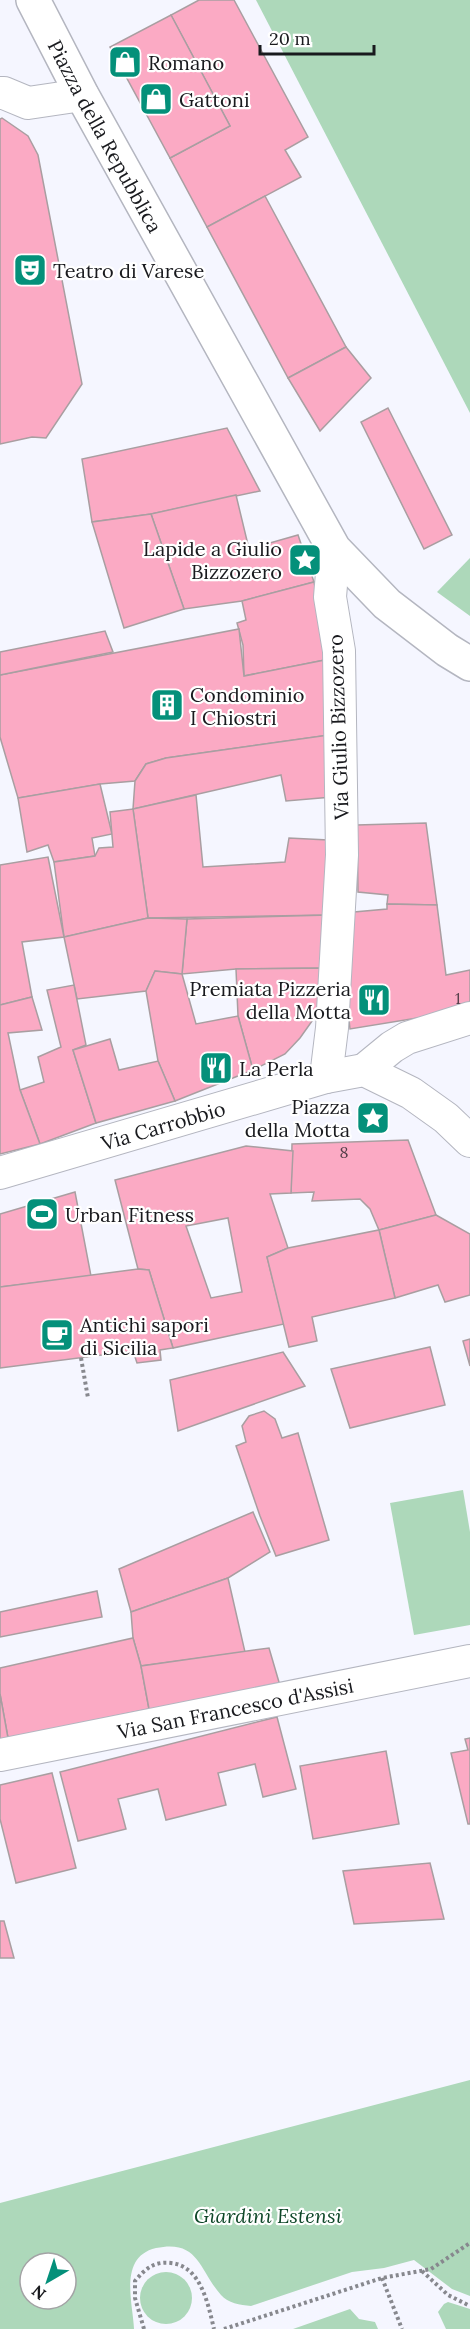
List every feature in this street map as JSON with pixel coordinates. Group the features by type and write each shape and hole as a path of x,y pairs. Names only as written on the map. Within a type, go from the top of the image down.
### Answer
{"main road":[{"name":"Piazza della Repubblica","path":"33,0 82,95 334,549"},
{"path":"334,549 387,604 447,650 470,664"}],"street":[{"path":"0,93 28,103 82,95"},
{"name":"Via Giulio Bizzozero","path":"326,1077 332,1028 342,855 339,651 330,597 334,549"},
{"path":"326,1077 364,1070 407,1038 470,1018"},
{"path":"364,1070 411,1093 446,1118 470,1141"},
{"name":"Via Carrobbio","path":"0,1173 326,1077"},
{"name":"Via San Francesco d'Assisi","path":"0,1755 470,1661"}],"path":[{"path":"81,1358 88,1398"},
{"path":"224,2329 382,2278 431,2269 470,2243"},
{"path":"144,2329 135,2298 135,2281 152,2264 162,2262 175,2263 188,2269 198,2281 214,2329"},
{"path":"422,2271 448,2295 470,2306"},
{"path":"382,2278 402,2329"}],"green space":[{"path":"256,0 470,0 470,413"},
{"path":"470,558 470,616 437,592"},
{"path":"463,1490 470,1532 470,1625 414,1635 390,1503"},
{"name":"Giardini Estensi","path":"470,2080 470,2296 452,2289 414,2260 384,2268 352,2272 251,2306 243,2305 231,2302 221,2295 190,2252 170,2246 144,2253 136,2261 130,2282 134,2329 0,2329 0,2203"},
{"path":"166,2272 176,2274 184,2280 190,2288 192,2298 190,2308 184,2316 176,2322 166,2324 156,2322 148,2316 142,2308 140,2298 142,2288 148,2280 156,2274"},
{"path":"448,2302 470,2309 470,2329 446,2329 438,2312"},
{"path":"350,2309 359,2319 375,2322 378,2329 293,2329"}],"building":[{"path":"199,0 234,0 308,137 285,150 301,177 207,227 170,158 230,126 171,15"},
{"path":"171,15 230,126 170,158 110,47"},
{"name":"Teatro di Varese","path":"2,118 28,136 38,155 82,384 46,438 32,437 0,444 0,119"},
{"path":"265,196 346,347 288,378 207,227"},
{"path":"346,347 371,378 320,431 288,378"},
{"path":"388,408 452,535 424,549 361,422"},
{"path":"227,428 260,491 151,514 92,522 82,459"},
{"path":"236,495 249,549 298,535 314,582 242,601 184,609 151,514"},
{"path":"151,514 184,609 124,628 92,522"},
{"path":"314,582 330,659 244,676 243,645 237,623 246,620 242,601"},
{"name":"Condominio I Chiostri","path":"239,629 244,676 330,659 336,734 166,758 146,764 135,781 100,784 18,798 0,737 0,675"},
{"path":"105,631 113,652 0,675 0,652"},
{"path":"336,734 332,797 286,801 281,775 133,809 135,781 146,764 166,758"},
{"path":"100,784 112,834 92,838 95,856 54,862 48,845 27,852 18,798"},
{"path":"196,795 203,867 285,862 289,838 328,840 329,915 148,918 133,809"},
{"path":"133,809 148,918 64,937 54,862 95,856 99,848 113,847 110,812"},
{"path":"426,823 437,905 387,904 388,895 358,892 357,825"},
{"path":"48,857 64,937 22,942 32,997 0,1005 0,865"},
{"path":"387,904 437,905 446,975 470,970 470,1007 454,1012 350,1029 345,983 354,912 387,909"},
{"path":"329,915 328,968 236,969 182,974 187,919"},
{"path":"148,918 187,919 182,974 155,971 146,991 77,999 64,937"},
{"path":"328,968 322,1007 300,1038 285,1054 253,1070 238,1016 236,969"},
{"path":"155,971 182,974 196,1024 238,1016 253,1070 175,1101 158,1061 146,991"},
{"path":"74,985 86,1045 73,1050 96,1123 40,1144 20,1090 44,1082 38,1057 61,1047 47,990"},
{"path":"32,997 42,1030 8,1033 20,1090 40,1144 0,1154 0,1005"},
{"path":"110,1039 119,1070 158,1061 175,1101 96,1123 73,1050"},
{"path":"408,1140 436,1215 379,1230 370,1209 360,1199 312,1201 314,1192 291,1193 292,1144"},
{"path":"246,1146 293,1151 291,1193 270,1194 288,1248 267,1257 284,1324 173,1348 149,1270 138,1269 115,1180","holes":["228,1218 242,1292 211,1298 186,1226"]},
{"path":"75,1192 91,1276 0,1287 0,1214"},
{"path":"436,1215 470,1234 470,1295 445,1302 438,1285 395,1298 379,1230"},
{"path":"379,1230 395,1298 312,1317 317,1341 289,1347 267,1257 288,1248"},
{"path":"138,1269 149,1270 173,1348 160,1350 161,1360 137,1363 133,1351 0,1368 0,1287"},
{"path":"470,1339 470,1366 463,1341"},
{"path":"430,1347 445,1405 350,1428 331,1369"},
{"path":"283,1352 305,1386 178,1431 170,1380"},
{"path":"264,1411 275,1419 282,1438 298,1433 329,1540 276,1556 236,1446 246,1442 242,1426 249,1416"},
{"path":"253,1512 270,1552 228,1578 131,1612 119,1569"},
{"path":"228,1578 245,1652 141,1666 133,1638 131,1612"},
{"path":"97,1591 102,1617 0,1637 0,1612"},
{"path":"133,1638 149,1709 8,1738 0,1694 0,1668"},
{"path":"269,1648 281,1689 156,1715 149,1709 141,1666"},
{"path":"0,1694 8,1738 0,1740"},
{"path":"277,1717 296,1789 263,1797 255,1764 218,1773 226,1805 166,1820 158,1789 118,1799 126,1829 78,1841 60,1772"},
{"path":"470,1738 470,1824 468,1824 451,1753 468,1750 465,1739"},
{"path":"386,1751 399,1824 313,1839 300,1766"},
{"path":"52,1773 76,1868 16,1883 0,1819 0,1785"},
{"path":"430,1863 444,1919 354,1924 343,1871"},
{"path":"0,1921 4,1921 14,1958 0,1958"}],"place":[{"name":"Romano","path":"125,62"},
{"name":"Gattoni","path":"156,99"},
{"name":"Teatro di Varese","path":"30,270"},
{"name":"Lapide a Giulio Bizzozero","path":"305,560"},
{"name":"Condominio I Chiostri","path":"167,705"},
{"name":"Premiata Pizzeria della Motta","path":"374,1000"},
{"name":"La Perla","path":"216,1068"},
{"name":"Piazza della Motta","path":"373,1118"},
{"name":"Urban Fitness","path":"42,1214"},
{"name":"Antichi sapori di Sicilia","path":"57,1335"}]}
